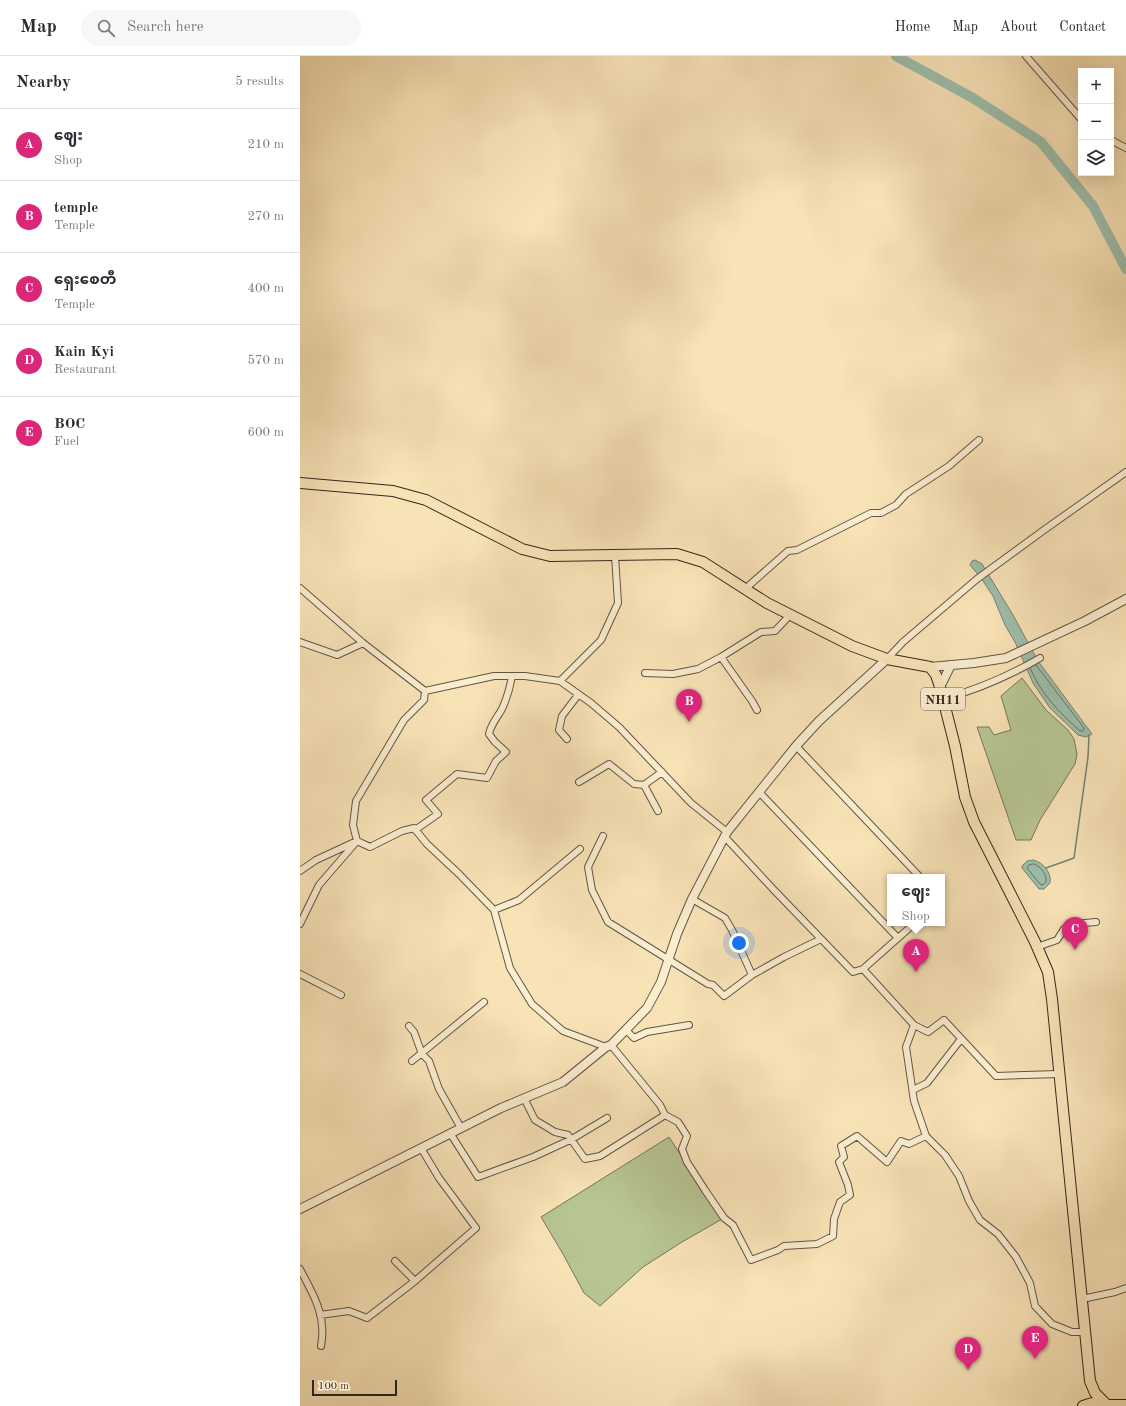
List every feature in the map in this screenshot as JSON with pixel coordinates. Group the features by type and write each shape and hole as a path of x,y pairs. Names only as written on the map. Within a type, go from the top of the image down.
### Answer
{"highway":[{"path":"300,483 393,491 426,500 522,549 550,556 677,554 703,562 767,603 852,646 887,659 930,667"},
{"name":"NH11","path":"930,667 936,675 940,687 955,746 965,797 974,822 1048,972 1060,1074 1090,1381 1095,1393 1107,1405"},
{"name":"NH11","path":"1083,1406 1090,1381"},
{"path":"1083,1406 1098,1402 1107,1405 1126,1405"}],"street":[{"path":"1026,56 1078,116"},
{"path":"1114,142 1126,148"},
{"path":"745,589 788,551 797,550 870,513 881,512 896,505 906,494 948,466 979,440"},
{"path":"300,1209 450,1133 524,1098 563,1082 626,1030 647,1008 661,982 677,934 692,899 726,834 796,746 819,721 887,659 903,642 977,579 1126,472"},
{"path":"560,681 601,640 618,603 615,554"},
{"path":"300,588 363,643 425,691"},
{"path":"930,667 1006,658 1085,622 1126,599"},
{"path":"645,673 672,674 698,669 721,657 761,632 775,631 790,614"},
{"path":"300,642 337,654 363,643"},
{"path":"721,657 757,710"},
{"path":"943,699 964,693 1021,669 1040,658"},
{"path":"940,687 951,665"},
{"path":"425,691 494,676 525,676 560,681 591,703 618,727 691,803 726,834 772,889 853,972 863,969 912,926"},
{"path":"415,830 438,814 426,800 457,774 486,778 496,761 506,752 488,734 490,726 508,696 512,676"},
{"path":"357,841 353,825 356,801 404,720 424,700 425,691"},
{"path":"567,740 559,730 562,716 578,695"},
{"path":"796,746 917,874"},
{"path":"579,782 609,764 634,784 644,785 662,772"},
{"path":"644,785 658,811"},
{"path":"759,792 898,938"},
{"path":"300,871 316,860 357,841 370,847 402,831 414,828 427,844 494,910 510,968 532,1004 563,1031 608,1046 660,1104 666,1115 678,1122 687,1136 682,1149 687,1162 724,1218 733,1225 751,1260 778,1250 784,1246 817,1244 833,1236 834,1219 840,1202 850,1195 848,1185 839,1162 844,1157 841,1146 857,1136 887,1162 901,1141 909,1144 926,1136"},
{"path":"603,836 588,867 592,890 608,922 708,984 713,985 724,996 752,975 821,939"},
{"path":"300,924 319,885 357,841"},
{"path":"494,910 519,900 580,849"},
{"path":"692,899 725,918 752,975"},
{"path":"1037,947 1057,940 1064,929 1074,924 1096,922"},
{"path":"863,969 914,1025 928,1032 944,1020 996,1076 1060,1074"},
{"path":"300,974 341,995"},
{"path":"412,1061 484,1002"},
{"path":"626,1030 634,1038 647,1032 689,1024"},
{"path":"914,1025 906,1047 912,1090 926,1136 945,1155 959,1176 969,1201 980,1220 998,1234 1016,1257 1030,1283 1036,1306 1052,1324 1072,1332 1085,1332"},
{"path":"409,1026 414,1032 422,1054 429,1061 439,1089 461,1128"},
{"path":"912,1090 927,1083 961,1039"},
{"path":"524,1098 535,1120 556,1132 568,1135 585,1159 600,1156 666,1115"},
{"path":"450,1133 478,1177 533,1157 572,1140 607,1118"},
{"path":"320,1315 349,1311 367,1318 415,1281 476,1228 439,1178 421,1148"},
{"path":"395,1261 415,1281"},
{"path":"300,1270 313,1294 320,1315 322,1326 321,1346"},
{"path":"1082,1299 1115,1292 1126,1288"}],"green space":[{"path":"1022,678 1046,710 1068,730 1074,739 1077,754 1075,764 1040,820 1031,840 1016,840 977,727 989,727 994,735 1011,730 1001,696"},
{"path":"669,1137 722,1219 643,1267 600,1306 584,1293 541,1217"}],"water":[{"path":"975,560 982,564 1013,615 1038,661 1092,734 1086,737 1078,735 1050,708 1033,683 1015,642 1005,625 993,596 970,565 972,561"},
{"path":"1027,861 1037,861 1046,868 1050,875 1050,883 1044,889 1039,889 1022,868"}],"waterway":[{"path":"896,56 973,98 1041,142 1093,206 1126,269"},
{"path":"1046,868 1074,858 1088,757 1089,735"}],"place":[{"name":"temple","path":"689,722"},
{"name":"ရှေးစေတီ","path":"1075,950"},
{"name":"ဈေး","path":"916,972"},
{"name":"BOC","path":"1035,1359"},
{"name":"Kain Kyi","path":"968,1370"}]}
